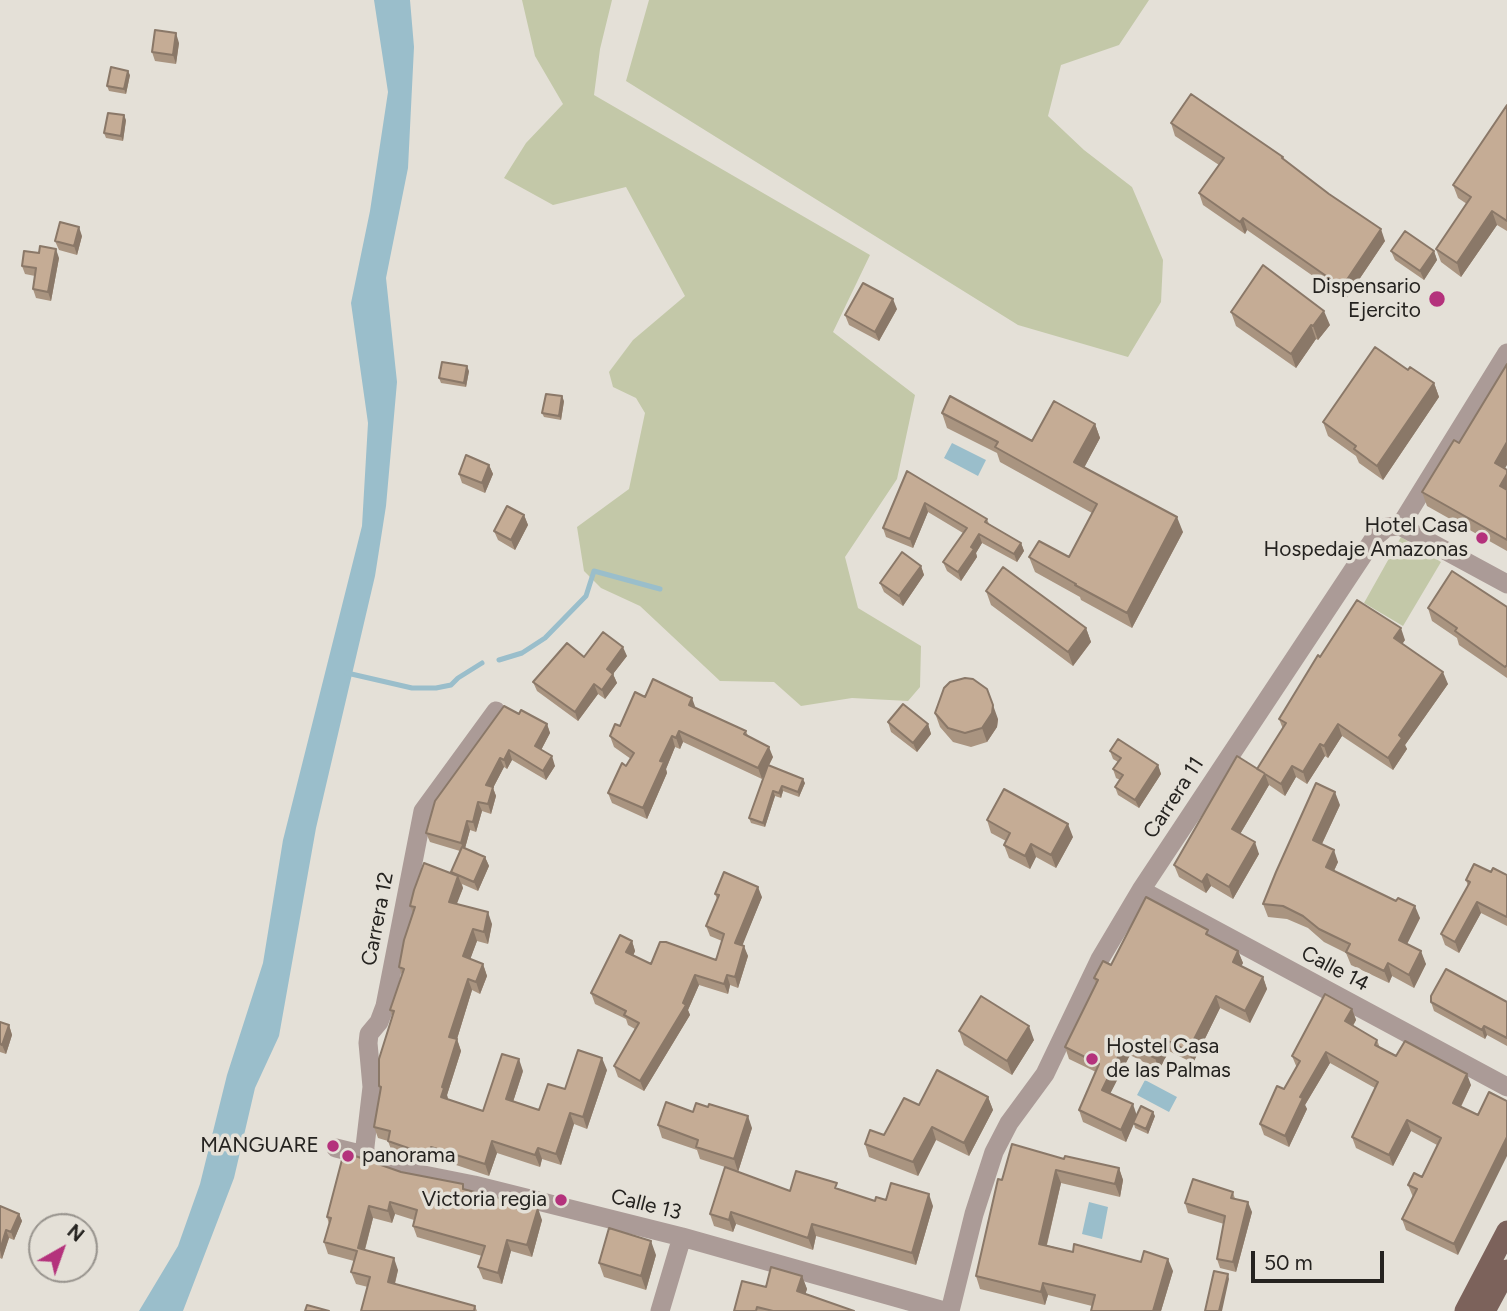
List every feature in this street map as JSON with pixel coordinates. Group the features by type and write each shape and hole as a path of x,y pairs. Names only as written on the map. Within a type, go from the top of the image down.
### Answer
{"main road":[{"path":"1465,1311 1507,1231"},
{"path":"1485,1311 1507,1270"}],"street":[{"name":"Carrera 11","path":"950,1311 974,1214 994,1152 1009,1123 1045,1074 1100,959 1141,890 1375,537 1387,527 1400,526 1507,353"},
{"path":"1400,526 1507,584"},
{"name":"Carrera 12","path":"364,1155 372,1087 369,1034 379,1022 385,1006 423,811 496,711"},
{"name":"Calle 14","path":"1141,890 1507,1087"},
{"name":"Calle 13","path":"336,1148 409,1172 474,1185 682,1237 944,1311"},
{"path":"660,1311 682,1237"}],"green space":[{"path":"522,0 612,0 600,49 594,95 870,255 833,332 915,395 897,479 845,557 858,608 921,646 920,687 908,701 852,698 801,706 774,682 720,681 640,606 601,588 584,571 577,527 629,489 645,413 636,398 613,387 609,372 633,340 685,296 626,187 553,205 504,178 526,143 563,104 535,56"},
{"path":"649,0 1149,0 1119,45 1061,65 1048,116 1084,150 1132,187 1163,260 1161,302 1128,357 1018,325 626,81"},
{"path":"1401,537 1441,562 1403,626 1364,603"}],"water":[{"path":"374,0 410,0 414,47 408,168 386,278 397,382 386,506 375,576 316,828 279,1036 255,1088 234,1178 183,1311 139,1311 178,1246 200,1184 227,1075 263,963 283,840 362,526 368,423 351,303 370,211 388,92"},
{"path":"952,443 986,460 978,476 944,458"},
{"path":"1145,1080 1177,1097 1169,1112 1137,1095"},
{"path":"1089,1202 1108,1207 1102,1239 1082,1234"}],"building":[{"path":"155,30 176,33 173,55 152,52"},
{"path":"111,67 128,71 124,89 107,86"},
{"path":"1191,94 1381,229 1342,287 1243,218 1240,222 1199,193 1224,158 1171,123"},
{"path":"1507,105 1507,221 1492,211 1457,263 1436,249 1471,197 1453,185"},
{"path":"108,113 124,115 121,136 104,133"},
{"path":"60,222 79,227 74,246 55,241"},
{"path":"1405,231 1434,251 1420,271 1391,251"},
{"path":"40,246 56,249 48,292 33,289 36,268 22,266 24,251 39,253"},
{"path":"1263,265 1324,311 1291,354 1231,312"},
{"path":"863,283 893,299 875,332 845,315"},
{"path":"1375,347 1408,370 1410,367 1434,383 1377,466 1354,449 1356,446 1323,422"},
{"path":"442,362 467,366 464,383 439,378"},
{"path":"1507,364 1507,442 1495,463 1507,470 1500,486 1507,490 1507,540 1422,492 1454,440 1459,443"},
{"path":"546,394 562,396 559,416 542,413"},
{"path":"950,396 1032,441 1054,401 1095,424 1074,462 1177,517 1127,613 1029,557 1039,541 1069,557 1097,504 995,447 998,442 942,413"},
{"path":"466,455 489,465 482,483 459,474"},
{"path":"907,471 987,519 985,522 1021,543 1014,554 979,534 971,547 974,549 958,572 943,562 967,528 925,503 910,539 883,528"},
{"path":"507,506 524,515 511,540 494,531"},
{"path":"902,552 921,566 899,596 880,583"},
{"path":"1003,567 1086,628 1068,652 986,591"},
{"path":"1452,571 1507,607 1505,667 1428,608"},
{"path":"1357,600 1401,628 1394,638 1443,672 1399,735 1402,738 1388,758 1338,724 1324,746 1320,744 1303,772 1292,766 1281,784 1265,774 1232,829 1255,842 1229,887 1207,874 1202,882 1174,865 1237,756 1257,769 1286,723 1279,719 1318,655 1320,657"},
{"path":"603,632 623,647 607,669 613,674 602,690 594,684 575,712 533,682 567,643 584,657"},
{"path":"653,679 692,698 689,705 746,731 744,734 769,747 758,768 679,731 676,738 672,736 660,761 664,762 643,808 608,793 622,763 626,766 634,753 610,736 615,724 620,726 635,692 645,697"},
{"path":"973,679 987,689 993,705 992,713 982,728 965,733 948,728 935,713 944,688 950,682"},
{"path":"903,704 928,724 913,743 888,722"},
{"path":"504,706 519,714 521,710 547,724 535,746 552,756 543,771 509,750 504,760 500,758 486,785 493,787 488,804 478,802 473,822 467,821 461,843 426,833 435,801"},
{"path":"1118,739 1158,765 1135,800 1115,787 1123,775 1113,769 1121,758 1110,751"},
{"path":"768,765 803,779 798,792 782,786 779,793 773,791 763,823 749,818"},
{"path":"1316,783 1335,792 1313,840 1334,850 1326,867 1396,901 1398,898 1415,906 1399,940 1421,951 1409,975 1388,963 1384,971 1346,952 1350,944 1319,929 1303,916 1283,906 1263,904"},
{"path":"1004,789 1068,824 1051,855 1031,844 1025,856 1004,845 1010,833 987,820"},
{"path":"462,847 485,857 474,882 451,872"},
{"path":"424,863 458,876 449,902 488,912 484,932 473,929 463,956 483,964 476,982 468,979 449,1037 457,1039 441,1097 483,1111 502,1054 519,1059 506,1099 539,1110 548,1084 565,1089 578,1050 602,1058 583,1117 570,1113 556,1154 538,1148 535,1155 492,1141 485,1164 431,1147 429,1153 408,1148 388,1141 390,1131 374,1127 381,1087 379,1059 394,1011 390,1010 404,969 399,967 404,940 415,907 410,906"},
{"path":"1474,864 1491,872 1493,868 1507,875 1507,917 1477,902 1455,942 1441,934 1470,882 1466,880"},
{"path":"724,872 758,887 735,943 744,946 735,977 727,975 724,984 695,975 683,1003 686,1005 640,1081 614,1066 639,1023 624,1015 626,1011 591,993 620,935 632,941 626,952 651,964 660,942 716,960 724,934 706,926 719,895 715,894"},
{"path":"1146,897 1208,930 1206,934 1238,951 1233,962 1263,977 1245,1011 1216,996 1188,1051 1164,1039 1155,1058 1125,1043 1102,1090 1133,1104 1121,1130 1079,1110 1099,1064 1065,1047 1098,980 1094,978 1103,961 1111,965"},
{"path":"1446,969 1507,1002 1507,1038 1484,1026 1482,1030 1431,1002 1431,996"},
{"path":"1325,994 1352,1009 1345,1021 1377,1040 1375,1045 1396,1056 1405,1041 1467,1074 1453,1103 1478,1115 1489,1092 1507,1101 1507,1137 1454,1244 1402,1219 1417,1189 1408,1185 1414,1173 1422,1177 1441,1138 1407,1120 1389,1155 1352,1137 1378,1082 1326,1052 1300,1097 1303,1098 1285,1136 1260,1124 1277,1086 1284,1089 1300,1061 1292,1056"},
{"path":"981,996 1029,1026 1007,1061 959,1031"},
{"path":"0,1022 9,1025 2,1045 0,1044"},
{"path":"937,1070 988,1097 964,1143 932,1127 913,1162 865,1144 870,1130 884,1135 904,1098 919,1105"},
{"path":"666,1102 693,1112 696,1103 708,1107 709,1104 748,1116 734,1159 696,1147 698,1140 658,1125"},
{"path":"1141,1106 1153,1112 1146,1129 1133,1123"},
{"path":"1012,1144 1064,1159 1065,1156 1119,1168 1115,1184 1056,1170 1039,1244 1073,1252 1074,1244 1141,1262 1144,1251 1168,1259 1153,1311 1091,1311 1095,1295 1043,1283 1041,1292 976,1276 998,1179 1002,1180"},
{"path":"344,1152 401,1172 463,1184 463,1189 538,1208 527,1245 507,1240 498,1273 478,1267 485,1246 413,1226 417,1210 390,1202 388,1211 369,1206 358,1248 394,1258 388,1282 475,1306 474,1311 361,1311 370,1277 351,1272 357,1251 324,1242 331,1218 327,1217"},
{"path":"725,1167 790,1191 796,1171 837,1183 835,1188 875,1201 876,1197 886,1200 891,1183 929,1194 912,1253 812,1224 808,1238 731,1212 729,1220 710,1214"},
{"path":"1193,1179 1233,1192 1231,1198 1248,1202 1233,1262 1217,1259 1225,1216 1185,1203"},
{"path":"0,1206 19,1214 11,1232 6,1230 0,1250"},
{"path":"609,1228 651,1241 641,1276 599,1263"},
{"path":"771,1267 802,1276 797,1291 854,1311 773,1311 757,1307 756,1311 734,1311 742,1281 766,1287"},
{"path":"1214,1271 1228,1274 1219,1311 1205,1311"},
{"path":"307,1305 329,1311 305,1311"}],"waterway":[{"path":"499,660 522,653 545,638 586,596 594,571 660,589"},
{"path":"347,673 412,688 436,688 451,685 482,663"}],"place":[{"name":"Dispensario Ejercito","path":"1437,299"},
{"name":"Hotel Casa Hospedaje Amazonas","path":"1482,538"},
{"name":"Hostel Casa de las Palmas","path":"1092,1059"},
{"name":"MANGUARE","path":"333,1146"},
{"name":"panorama","path":"348,1156"},
{"name":"Victoria regia","path":"561,1200"}]}
